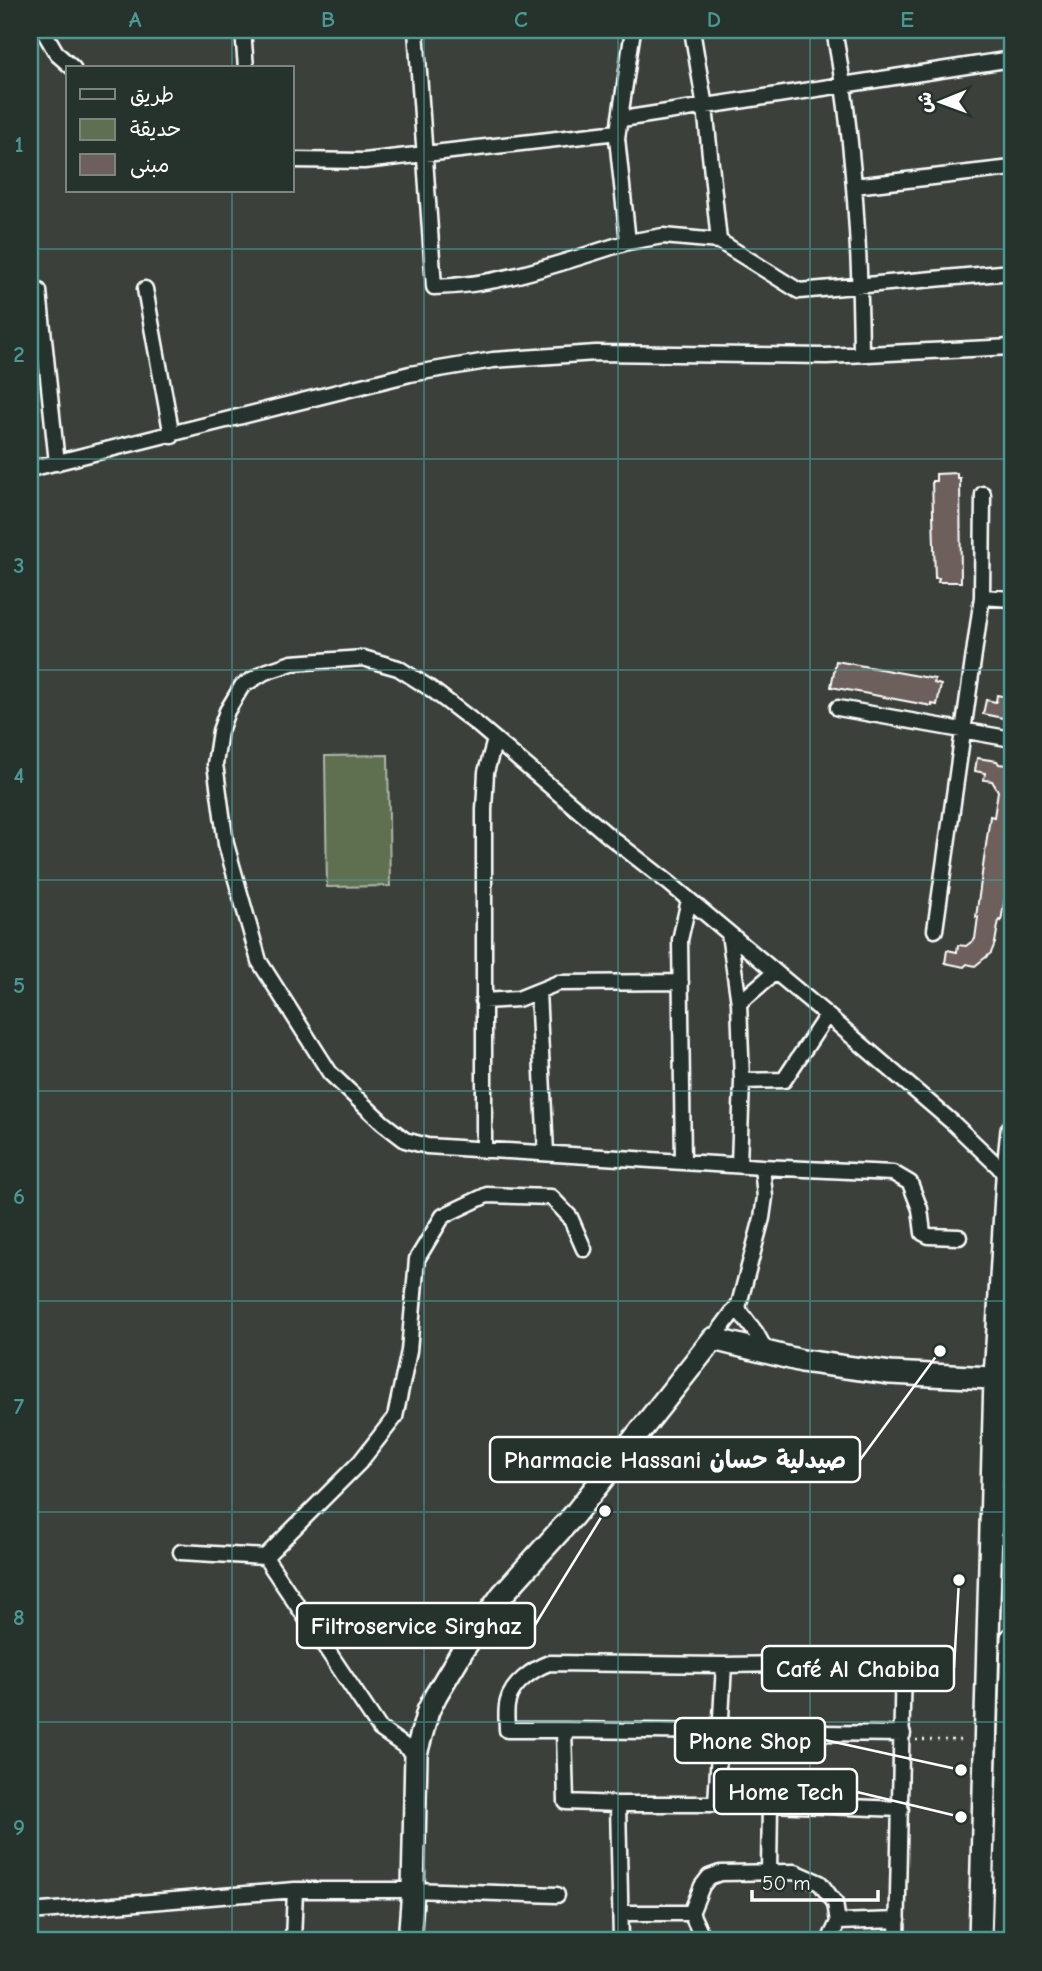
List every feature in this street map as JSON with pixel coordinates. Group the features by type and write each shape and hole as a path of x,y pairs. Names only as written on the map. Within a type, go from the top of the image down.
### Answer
{"main road":[{"path":"980,1941 986,1730 1003,1378 1007,1178 1012,1130"},
{"path":"408,1941 413,1890 416,1754 428,1712 436,1695 502,1595 574,1516 713,1339 802,1361 890,1373 1003,1378"},
{"path":"1003,1941 1012,1638"}],"street":[{"path":"43,30 57,54 71,66"},
{"path":"243,30 246,66"},
{"path":"416,30 434,287 462,286 506,278 628,242 663,236 719,241 799,291 1012,272"},
{"path":"628,242 620,125 633,30"},
{"path":"692,30 705,107 719,241"},
{"path":"834,30 844,86 854,186 861,354"},
{"path":"294,160 364,161 603,132 620,125 705,107 1012,59"},
{"path":"854,186 1012,168"},
{"path":"145,289 172,436"},
{"path":"39,291 57,463"},
{"path":"30,469 172,436 410,374 493,360 596,353 861,354 1012,346"},
{"path":"935,930 982,597 983,494"},
{"path":"982,597 1012,599"},
{"path":"959,1237 929,1236 923,1233 920,1209 910,1183 893,1172 484,1150 427,1146 405,1140 330,1073 259,961 226,844 215,764 220,731 227,711 242,686 265,672 292,663 363,658 398,668 431,689 827,1015 952,1122 1007,1178"},
{"path":"838,708 1012,739"},
{"path":"484,1150 484,810 486,772 495,740"},
{"path":"682,1161 680,940 690,900"},
{"path":"729,934 739,1003 742,1081 739,1164"},
{"path":"739,1003 774,973"},
{"path":"483,1001 517,999 558,983 681,982"},
{"path":"538,991 546,1153"},
{"path":"742,1081 785,1080 827,1015"},
{"path":"713,1339 737,1308 762,1218 765,1197 762,1167"},
{"path":"181,1552 265,1556 360,1462 395,1417 409,1352 417,1259 443,1216 486,1195 551,1197 570,1217 584,1248"},
{"path":"737,1308 766,1351"},
{"path":"265,1556 380,1729 416,1754"},
{"path":"897,1941 903,1737 903,1662 724,1665 564,1662 540,1666 524,1678 510,1695 507,1704 507,1730 903,1737"},
{"path":"716,1804 724,1665"},
{"path":"565,1730 566,1801 901,1809"},
{"path":"986,1730 1011,1730"},
{"path":"618,1804 621,1941"},
{"path":"769,1872 770,1804"},
{"path":"704,1941 691,1913 702,1886 709,1877 720,1873 769,1872 795,1872 820,1883 835,1903 838,1922 829,1941"},
{"path":"293,1941 295,1889"},
{"path":"30,1912 295,1889 557,1895"},
{"path":"621,1913 691,1913"},
{"path":"838,1922 898,1920"}],"path":[{"path":"903,1737 965,1740"}],"green space":[{"path":"388,755 390,886 327,887 325,756"}],"building":[{"path":"957,473 957,478 960,478 961,582 938,582 939,578 935,578 932,481 936,481 936,474"},
{"path":"836,661 935,679 934,683 941,685 937,705 831,687"},
{"path":"997,695 1012,698 1012,716 1005,715 1003,718 983,714 986,700 996,702"},
{"path":"977,758 1007,765 1012,774 1012,859 1001,921 999,920 991,953 975,966 967,964 964,967 945,963 947,950 957,952 958,945 966,946 975,939 990,816 994,817 998,791 992,781 984,780 985,773 975,771"}],"place":[{"name":"Pharmacie Hassani صيدلية حسان","path":"940,1351"},
{"name":"Filtroservice Sirghaz","path":"605,1511"},
{"name":"Café Al Chabiba","path":"959,1580"},
{"name":"Phone Shop","path":"961,1770"},
{"name":"Home Tech","path":"961,1817"}]}
